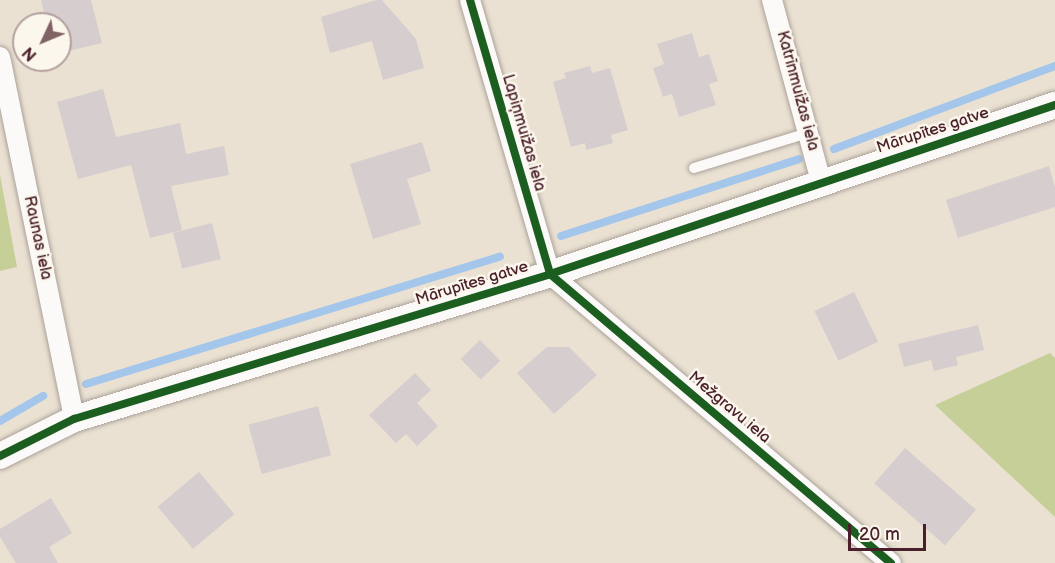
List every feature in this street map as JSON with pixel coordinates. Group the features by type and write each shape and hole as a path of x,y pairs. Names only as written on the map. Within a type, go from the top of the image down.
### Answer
{"street":[{"name":"Lapiņmuižas iela","path":"470,0 550,274"},
{"name":"Katrīnmuižas iela","path":"772,0 821,182"},
{"name":"Raunas iela","path":"0,57 74,419"},
{"name":"Mārupītes gatve","path":"0,456 74,419 550,274 1055,105"},
{"name":"Mežgravu iela","path":"550,274 891,563"}],"lane":[{"path":"694,168 808,133"}],"green space":[{"path":"0,175 17,267 0,271"},
{"path":"1050,353 1055,358 1055,517 935,405"}],"building":[{"path":"41,0 91,0 102,43 72,50 72,12 44,12"},
{"path":"382,0 416,39 424,68 383,80 372,41 330,53 321,17"},
{"path":"692,33 699,57 709,54 718,81 709,84 716,105 679,117 672,94 663,97 653,68 664,64 657,44"},
{"path":"590,66 592,73 610,68 628,130 611,135 613,143 586,150 585,143 571,147 553,82 566,78 564,73"},
{"path":"103,89 116,137 180,123 186,154 224,146 229,175 171,186 182,230 150,238 131,165 78,179 57,102"},
{"path":"422,142 431,171 407,179 421,224 373,239 350,164"},
{"path":"1049,166 1055,187 1055,207 958,238 946,200"},
{"path":"212,223 221,259 182,269 173,233"},
{"path":"854,292 878,341 839,361 814,311"},
{"path":"978,325 984,350 956,357 958,365 934,371 931,360 904,367 898,344"},
{"path":"480,340 500,361 481,380 461,359"},
{"path":"547,347 569,347 597,375 554,414 517,373"},
{"path":"415,373 431,390 417,403 438,426 417,446 406,434 396,443 369,415"},
{"path":"318,406 331,455 262,474 248,425"},
{"path":"905,448 976,510 945,545 874,483"},
{"path":"199,472 234,514 193,549 158,507"},
{"path":"51,498 72,533 49,547 58,563 16,563 0,537 0,529"}],"waterway":[{"path":"834,149 1055,66"},
{"path":"561,236 799,159"},
{"path":"86,384 500,257"},
{"path":"0,421 43,396"}],"cycle path":[{"path":"470,0 550,274 891,563"},
{"path":"0,456 74,419 550,274 1055,105"}]}
